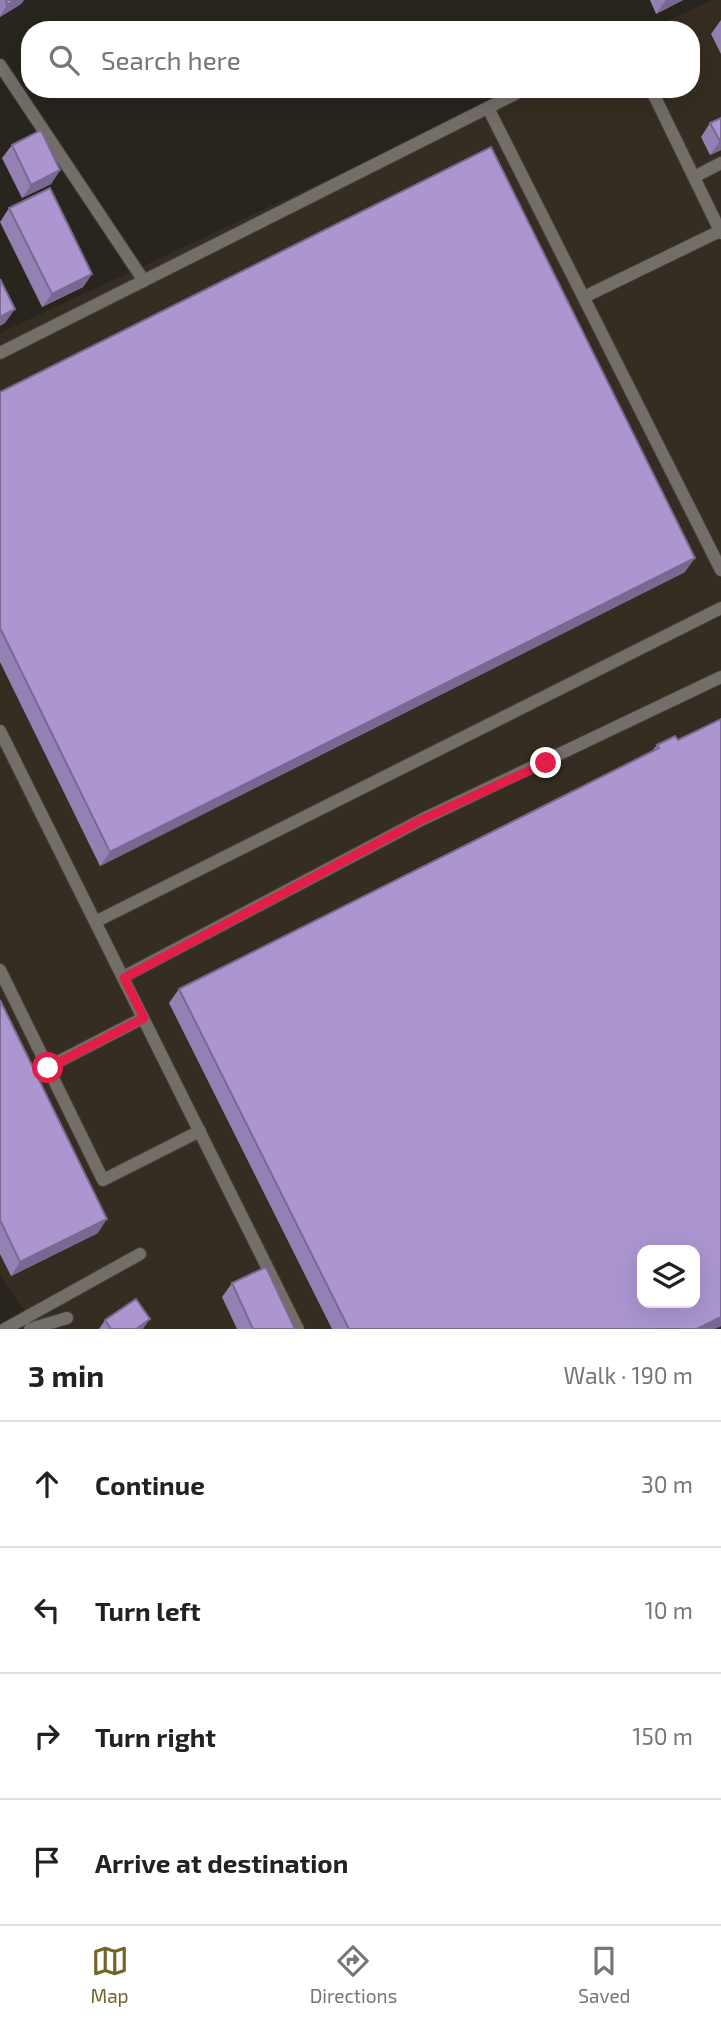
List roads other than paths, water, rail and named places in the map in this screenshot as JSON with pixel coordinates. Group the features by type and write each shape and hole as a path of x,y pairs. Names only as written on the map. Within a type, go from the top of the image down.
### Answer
{"lane":[{"path":"0,65 21,96"},
{"path":"22,98 144,281"},
{"path":"0,354 507,98"},
{"path":"584,297 721,232 655,98"},
{"path":"488,108 721,570"},
{"path":"694,177 721,163"},
{"path":"97,921 721,608"},
{"path":"124,978 421,820 721,677"},
{"path":"0,731 5,751 97,921 298,1329"},
{"path":"0,970 103,1180 200,1131"},
{"path":"48,1068 144,1018"},
{"path":"5,1329 140,1254"},
{"path":"30,1329 67,1318"}]}
